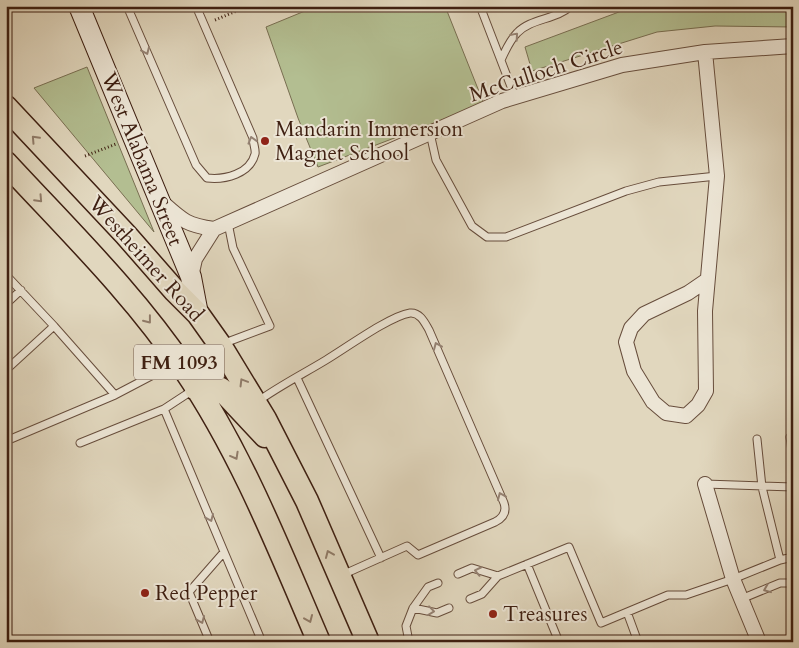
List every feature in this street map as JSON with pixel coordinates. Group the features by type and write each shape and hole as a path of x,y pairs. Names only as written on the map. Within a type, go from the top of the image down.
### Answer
{"main road":[{"name":"Westheimer Road","path":"6,107 198,314 220,344 256,403 307,501 368,642"},
{"name":"Westheimer Road","path":"6,163 130,297 179,362 196,388 253,489 319,642"},
{"path":"196,388 211,384 221,389 283,455"}],"street":[{"name":"West Alabama Street","path":"79,6 191,277 198,314"},
{"name":"McCulloch Circle","path":"214,229 502,101 622,65 705,52 793,46"},
{"path":"705,52 716,176 705,310 706,391 698,405 686,416 666,413 653,402 634,371 626,342 631,328 644,314 688,292 707,280"},
{"path":"159,199 182,220 193,226 214,229 195,259 191,277"},
{"path":"705,484 733,579 759,642"}],"lane":[{"path":"127,6 196,165 207,178 221,180 249,167 256,153 252,138 196,6"},
{"path":"480,6 515,97"},
{"path":"501,60 517,32 524,27 564,12 571,6"},
{"path":"430,133 436,160 472,226 487,237 506,237 626,191 651,185 716,176"},
{"path":"220,344 270,326 233,248 228,223"},
{"path":"6,275 115,395"},
{"path":"6,304 20,290"},
{"path":"256,403 274,390 392,320 413,313 425,322 504,503 505,510 502,518 418,555 407,546 339,576"},
{"path":"6,370 54,326"},
{"path":"6,441 115,395 179,362"},
{"path":"297,378 380,558"},
{"path":"80,443 164,409 196,388"},
{"path":"164,409 262,642"},
{"path":"790,437 793,459"},
{"path":"757,439 762,487 780,560"},
{"path":"705,484 793,487"},
{"path":"470,599 482,594 498,576 569,547 601,623 668,595 686,595 780,560 793,557"},
{"path":"210,642 189,592 224,552"},
{"path":"527,564 560,642"},
{"path":"458,574 472,568 498,576"},
{"path":"410,642 406,626 413,608 428,587 438,583"},
{"path":"741,599 780,584 793,583"},
{"path":"413,608 437,613 449,608"},
{"path":"627,612 638,642"}],"path":[{"path":"214,20 246,7"},
{"path":"85,156 122,141"}],"green space":[{"path":"317,6 445,6 484,104 318,167 298,118 266,27"},
{"path":"635,6 793,6 793,27 715,26 657,32 532,71 525,47"},
{"path":"87,67 154,232 34,88"}],"place":[{"name":"Mandarin Immersion Magnet School","path":"265,141"},
{"name":"Red Pepper","path":"145,593"},
{"name":"Treasures","path":"493,614"}]}
